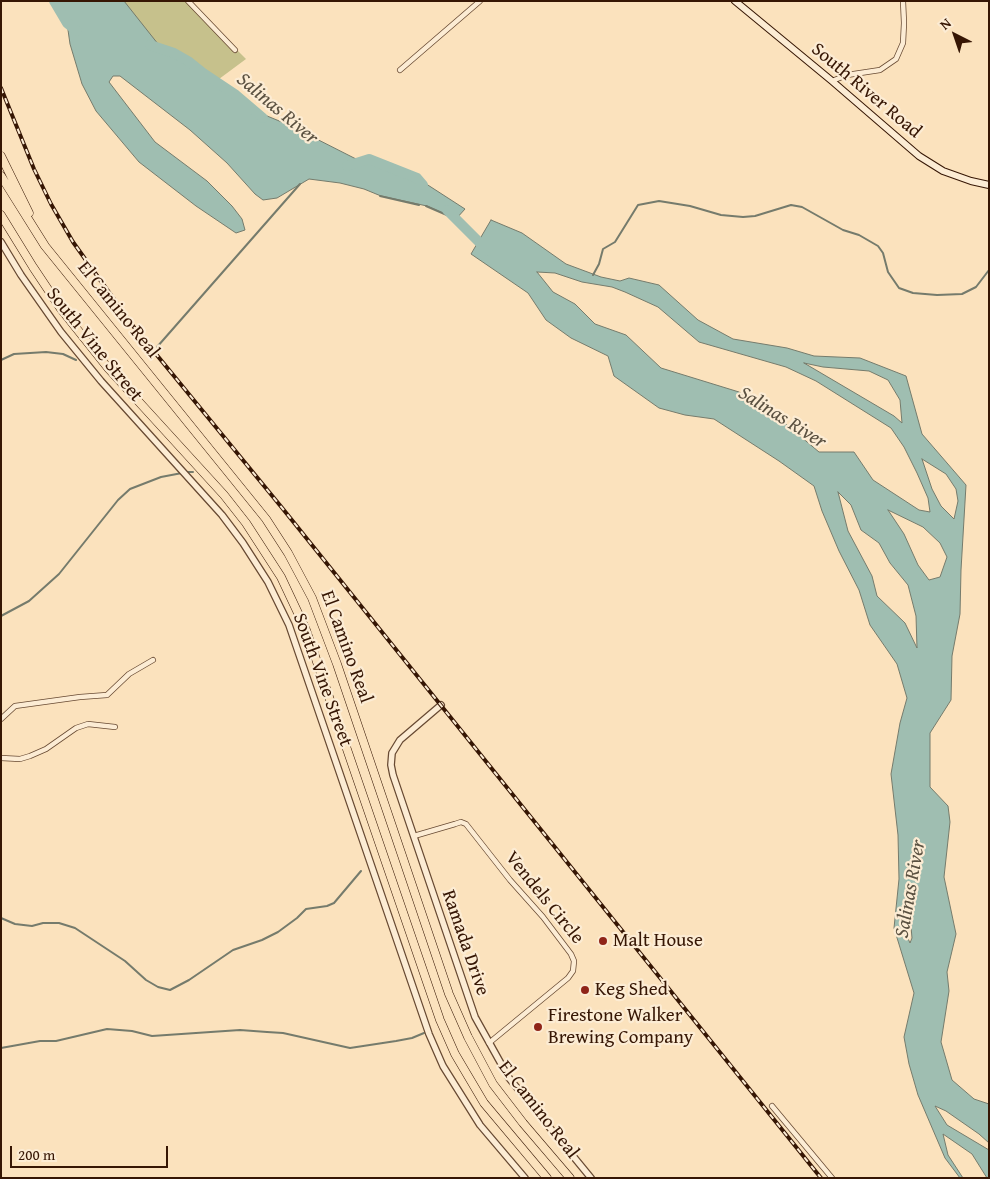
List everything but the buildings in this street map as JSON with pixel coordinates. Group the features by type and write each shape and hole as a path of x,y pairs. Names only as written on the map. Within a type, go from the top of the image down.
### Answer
{"highway":[{"path":"1,156 45,246"},
{"name":"El Camino Real","path":"1,176 45,246 266,519 288,554 312,598 337,664 449,994 468,1037 493,1084 523,1123 570,1178"},
{"name":"El Camino Real","path":"1,215 33,267 76,328 108,368 224,495 246,523 281,577 310,639 440,1020 455,1054 484,1103 547,1178"}],"main road":[{"name":"South River Road","path":"734,1 832,81 919,156 934,166 971,181 989,185"}],"street":[{"path":"188,1 235,50"},
{"path":"400,70 480,1"},
{"path":"832,81 880,70 896,59 903,43 903,1"},
{"name":"South Vine Street","path":"1,242 38,300 90,368 186,474 243,543 268,582 289,625 429,1034 443,1066 480,1125 526,1178"},
{"path":"1,719 15,706 80,697 107,696 129,674 153,660"},
{"name":"Ramada Drive","path":"441,705 400,740 392,753 393,775 475,1017 488,1043 510,1078 591,1178"},
{"path":"1,758 20,759 30,756 46,749 76,728 88,724 115,727"},
{"name":"Vendels Circle","path":"414,836 461,822 466,824 543,918 571,954 574,961 573,971 568,978 488,1043"},
{"path":"772,1106 832,1178"}],"shaded area":[{"path":"54,1 188,1 246,59 215,82 203,73"}],"water":[{"path":"54,1 124,1 162,49 188,61 255,111 289,125 360,161 369,159 417,178 465,209 456,219 427,206 381,196 364,189 340,183 309,179 277,198 263,200 255,194 227,163 190,130 120,76 113,76 109,82 155,142 207,181 232,206 242,219 245,230 236,233 196,206 139,162 96,111 82,84 70,44 67,23"},
{"path":"491,220 522,233 566,264 601,277 620,281 629,278 659,285 698,320 733,339 787,348 814,356 860,358 906,376 922,434 966,485 960,614 952,656 951,700 930,733 930,787 948,806 950,822 944,877 956,934 947,972 949,991 941,1042 952,1080 974,1099 989,1104 989,1143 946,1111 935,1106 947,1125 989,1150 989,1178 987,1178 972,1154 943,1134 948,1155 963,1178 960,1178 945,1158 918,1095 909,1064 904,1037 914,993 894,928 899,879 898,835 891,774 900,723 907,698 897,664 870,625 859,590 839,551 822,511 814,486 714,419 685,415 659,408 614,376 608,356 571,338 546,320 528,293 471,254","holes":["537,272 555,273 582,282 612,287 625,292 658,307 699,342 786,367 816,381 891,428 904,447 917,473 928,498 930,512 919,510 873,480 854,452 819,452 787,425 739,392 661,368 626,335 595,324 575,304 553,292","804,363 823,367 869,371 888,380 900,400 902,423 894,416","922,459 946,474 956,489 958,501 954,519 941,506 932,489","838,492 851,505 861,530 879,543 890,563 908,585 916,616 917,648 905,623 877,596 872,576 848,531","888,510 923,527 940,543 947,557 940,577 929,580 918,565 904,534","909,904 912,938 910,943 901,923 903,913"]}],"waterway":[{"name":"Salinas River","path":"54,1 67,23 77,31"},
{"name":"Salinas River","path":"150,45 174,53 188,61 236,95 263,118"},
{"name":"Salinas River","path":"347,166 369,159 417,178 423,185"},
{"path":"157,347 300,184"},
{"path":"380,196 419,205"},
{"path":"593,275 599,264 603,249 615,242 638,205 659,201 690,206 721,215 743,217 755,216 791,205 802,207 843,230 859,235 878,246 883,253 888,272 899,288 913,293 937,295 962,294 976,287 989,270"},
{"path":"426,206 456,219"},
{"name":"Salinas River","path":"447,210 488,251"},
{"path":"1,360 14,354 46,352 63,354 76,360"},
{"path":"187,472 193,472"},
{"path":"1,616 29,601 59,574 118,500 130,489 161,477 182,473"},
{"path":"1,918 15,924 32,926 43,923 59,923 75,928 125,961 146,980 158,987 170,990 189,980 233,950 278,932 306,909 334,903 361,871"},
{"path":"1,1048 40,1041 56,1041 107,1029 132,1031 152,1036 240,1030 283,1033 350,1048 412,1038 424,1033"}],"railway":[{"path":"1,88 34,169 51,204 73,242 133,326 283,509 821,1178"}],"place":[{"name":"Malt House","path":"603,941"},
{"name":"Keg Shed","path":"585,990"},
{"name":"Firestone Walker Brewing Company","path":"538,1027"}]}
